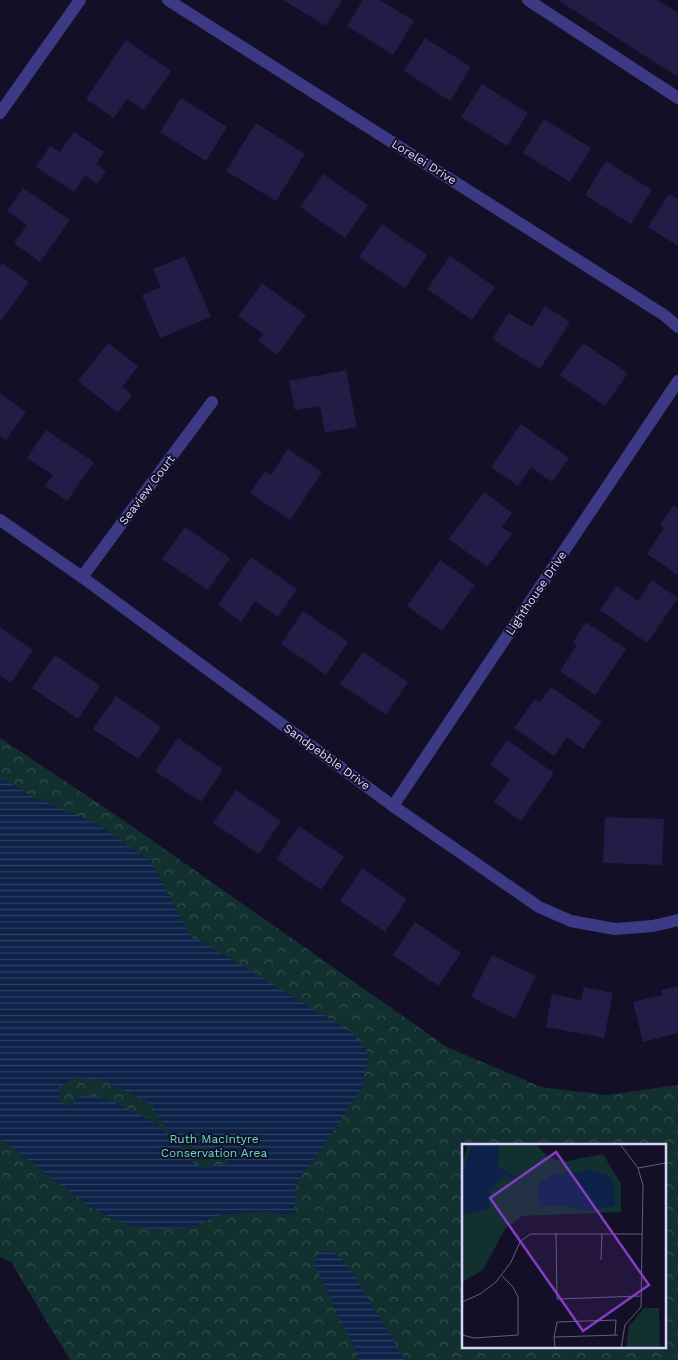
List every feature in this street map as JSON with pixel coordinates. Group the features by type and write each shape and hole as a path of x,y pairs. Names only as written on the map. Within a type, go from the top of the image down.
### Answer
{"street":[{"path":"0,113 80,0"},
{"name":"Lorelei Drive","path":"168,0 664,315 678,328"},
{"path":"528,0 678,98"},
{"name":"Lighthouse Drive","path":"393,806 678,381"},
{"name":"Seaview Court","path":"82,577 212,402"},
{"name":"Sandpebble Drive","path":"0,520 82,577 393,806 539,907 571,921 615,929 654,926 678,920"}],"green space":[{"name":"Ruth MacIntyre Conservation Area","path":"0,738 113,813 447,1047 541,1087 607,1095 678,1085 678,1360 70,1360 11,1262 0,1257"}],"water":[{"path":"0,777 35,798 96,823 151,861 191,937 203,942 338,1024 353,1034 369,1054 362,1087 325,1144 295,1184 294,1214 284,1215 270,1211 220,1215 191,1227 151,1230 119,1222 87,1205 0,1138","holes":["75,1078 103,1080 149,1103 170,1132 183,1139 193,1148 207,1147 230,1163 199,1168 156,1123 103,1097 81,1096 70,1106 59,1101 59,1087"]},
{"path":"331,1251 348,1265 405,1360 360,1360 315,1266 319,1252"}],"building":[{"path":"283,0 342,0 326,26"},
{"path":"363,0 380,0 414,21 393,55 347,26"},
{"path":"558,0 658,0 678,13 678,77"},
{"path":"425,38 471,67 450,101 404,71"},
{"path":"126,40 171,71 144,110 127,99 114,118 86,99"},
{"path":"482,84 528,113 507,146 461,117"},
{"path":"181,98 227,127 206,161 160,132"},
{"path":"544,119 591,148 570,182 523,153"},
{"path":"256,123 305,154 276,201 226,171"},
{"path":"74,132 104,152 96,164 106,171 97,184 85,175 74,192 36,167 50,146 60,152"},
{"path":"606,161 652,190 631,224 585,195"},
{"path":"323,174 368,205 345,238 300,207"},
{"path":"23,188 70,220 40,262 14,243 27,225 7,211"},
{"path":"669,194 678,199 678,246 648,227"},
{"path":"382,224 427,255 405,288 359,257"},
{"path":"185,256 211,317 160,338 142,295 161,287 153,269"},
{"path":"450,256 495,287 472,320 427,289"},
{"path":"2,263 29,282 0,322 0,266"},
{"path":"262,283 306,315 277,355 258,341 263,334 238,316"},
{"path":"545,306 570,322 540,369 492,339 509,313 532,327"},
{"path":"108,343 138,366 122,387 132,395 118,413 78,381"},
{"path":"583,343 628,373 605,406 560,375"},
{"path":"346,370 357,427 325,433 320,406 295,410 289,381"},
{"path":"0,393 26,412 6,440 0,436"},
{"path":"521,424 569,458 552,482 531,467 518,486 491,467"},
{"path":"46,430 94,462 67,501 45,486 53,475 27,458"},
{"path":"288,449 322,472 290,520 250,493 265,471 271,475"},
{"path":"484,492 512,513 502,527 512,534 487,567 449,539"},
{"path":"674,505 678,508 678,575 647,554 664,528 660,525"},
{"path":"185,527 230,558 208,590 162,559"},
{"path":"251,557 297,589 278,617 255,601 241,622 218,605"},
{"path":"440,560 475,585 442,631 407,606"},
{"path":"652,580 678,598 647,643 600,610 616,586 638,601"},
{"path":"303,611 348,642 326,675 281,644"},
{"path":"586,622 626,649 595,695 560,671 577,645 573,642"},
{"path":"0,627 33,650 11,683 0,675"},
{"path":"363,652 408,682 386,715 340,684"},
{"path":"55,655 100,686 78,719 32,688"},
{"path":"551,687 602,722 583,749 567,737 554,756 514,728 535,699 540,702"},
{"path":"116,696 161,727 138,759 93,729"},
{"path":"178,738 223,769 201,802 155,771"},
{"path":"507,740 554,773 521,821 494,802 510,779 490,765"},
{"path":"236,790 281,821 259,854 213,823"},
{"path":"605,817 664,819 662,865 603,863"},
{"path":"299,826 344,857 321,890 276,859"},
{"path":"362,868 407,899 385,932 340,901"},
{"path":"415,922 461,953 438,986 393,955"},
{"path":"492,955 536,976 515,1019 471,997"},
{"path":"678,986 678,1033 643,1042 633,1002 662,995 661,990"},
{"path":"584,987 613,993 604,1038 546,1027 552,994 581,1000"}]}
